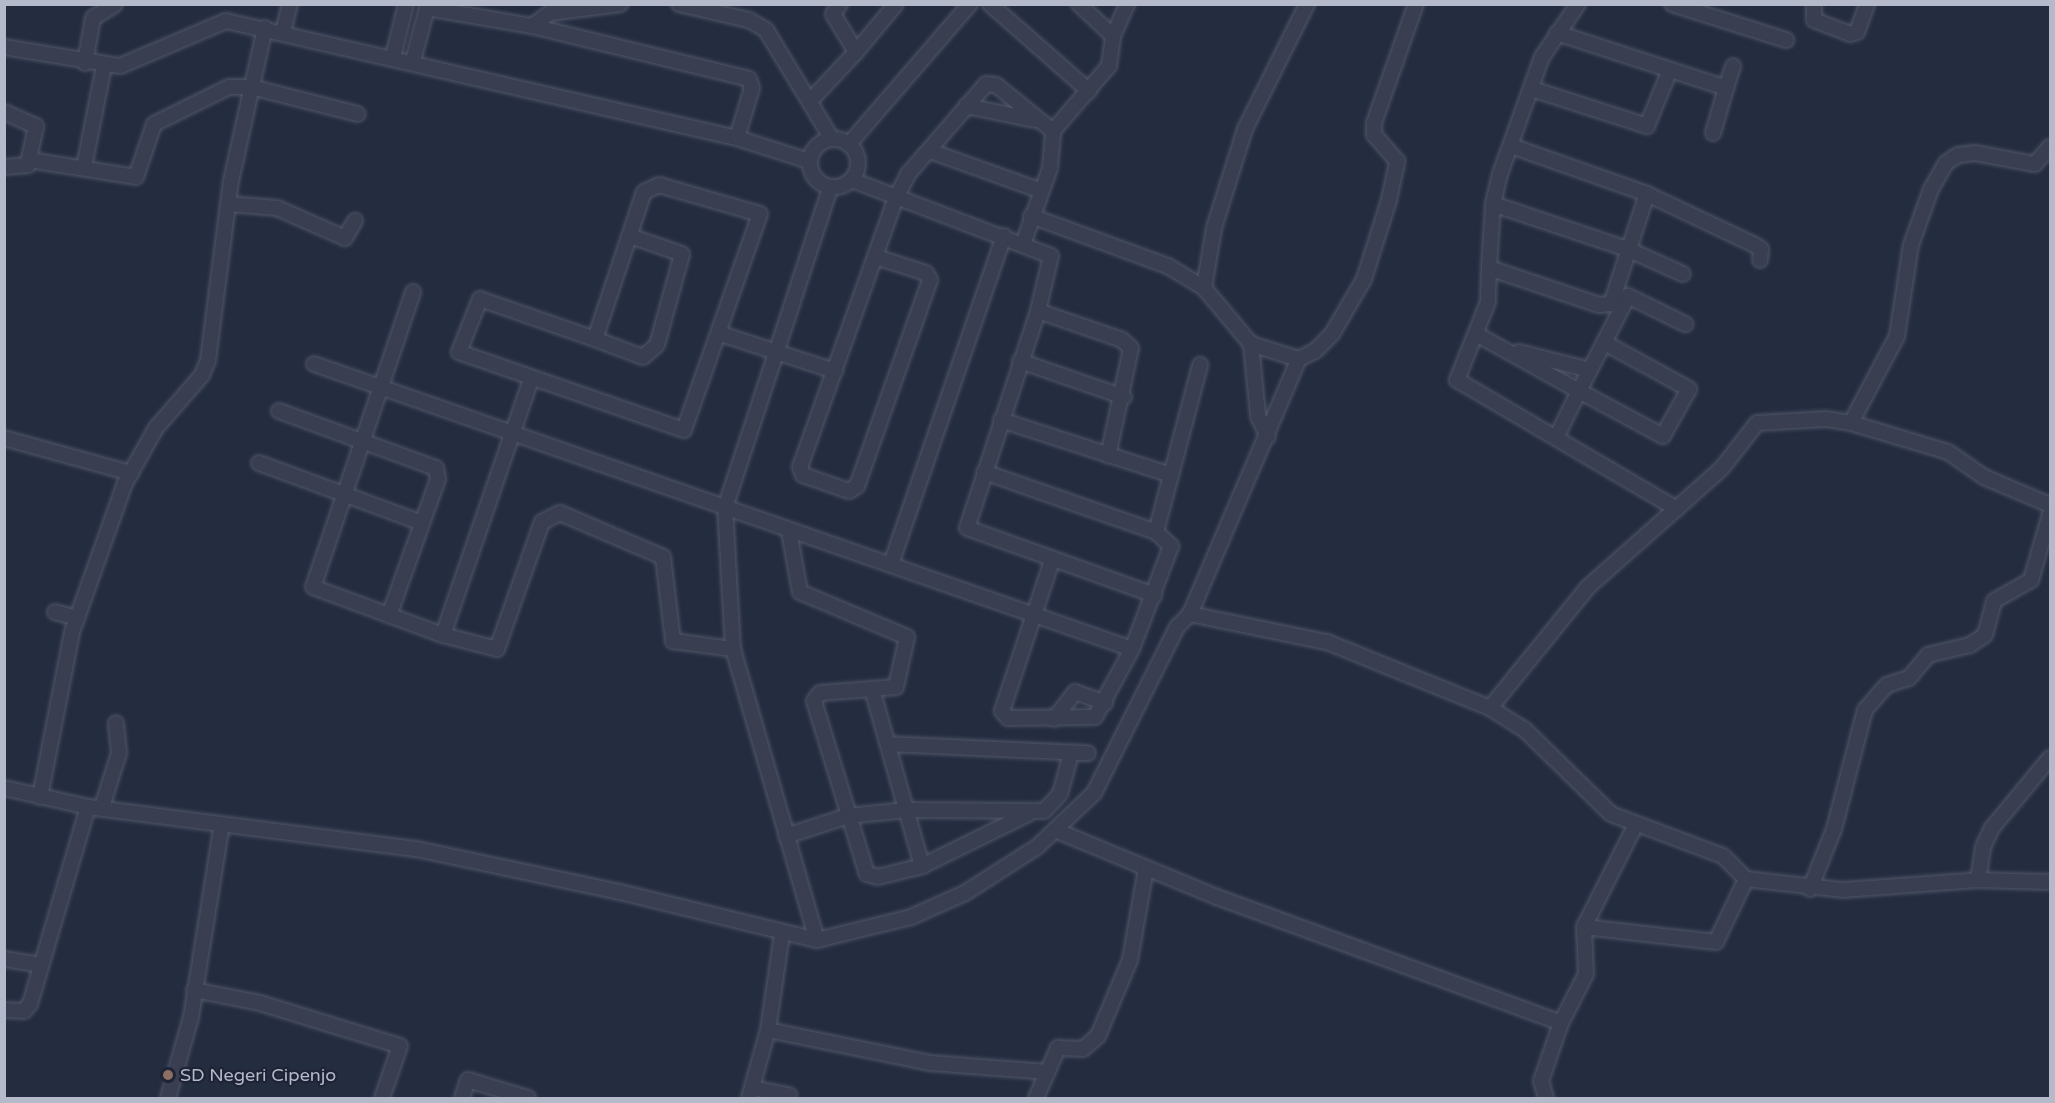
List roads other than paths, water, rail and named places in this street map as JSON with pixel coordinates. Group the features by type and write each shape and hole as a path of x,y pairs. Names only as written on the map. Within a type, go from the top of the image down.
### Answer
{"street":[{"path":"85,63 93,18 115,4"},
{"path":"283,32 290,4"},
{"path":"402,59 406,4"},
{"path":"532,26 550,13 620,4"},
{"path":"679,4 752,21 770,35 812,99 832,139"},
{"path":"840,4 833,14 856,52"},
{"path":"812,99 856,52 896,4"},
{"path":"849,144 970,4"},
{"path":"990,4 1089,92"},
{"path":"1079,4 1113,36"},
{"path":"1023,244 1038,189 1050,168 1053,131 1089,92 1109,66 1113,36 1127,4"},
{"path":"1204,288 1214,228 1245,129 1307,4"},
{"path":"4,788 40,798 88,807 417,849 620,892 782,934 817,940 856,935 938,907 1009,865 1055,830 1094,793 1177,627 1190,614 1268,437 1299,359 1332,334 1364,279 1376,244 1397,161 1374,135 1374,123 1416,4"},
{"path":"1578,4 1542,57 1511,147 1493,204 1488,302 1458,380 1677,509"},
{"path":"1672,4 1785,40"},
{"path":"1814,4 1814,20 1850,34 1857,32 1867,4"},
{"path":"402,59 428,8 532,26 748,79 752,88 737,138"},
{"path":"4,47 104,66 123,65 221,21 283,32 737,138 809,161"},
{"path":"40,798 77,618 131,473 156,428 202,375 208,360 229,204 251,87 265,28"},
{"path":"1557,33 1669,72 1726,88"},
{"path":"84,167 104,66"},
{"path":"1713,133 1733,66"},
{"path":"1532,89 1647,126 1669,72"},
{"path":"876,257 926,273 930,280 857,486 849,491 803,475 800,467 896,198 909,173 982,87 992,84 1053,131"},
{"path":"29,160 136,177 153,124 229,87 251,87 358,114"},
{"path":"966,106 1037,120"},
{"path":"4,112 36,126 26,166 4,167"},
{"path":"852,180 857,155 849,144 832,139 821,142 809,161 814,179 830,188 852,180 1004,236 1051,256 1038,311 967,521 969,531 1154,595"},
{"path":"1511,147 1647,194 1755,245 1761,249 1760,260"},
{"path":"1851,423 1878,379 1897,336 1911,245 1930,189 1946,163 1958,155 1975,153 2035,164 2050,147"},
{"path":"930,151 1038,189"},
{"path":"595,339 644,192 653,185 760,213 721,334 684,430 531,380 457,350 480,299 643,357 657,345 682,254 630,236"},
{"path":"817,940 733,649 725,508 779,351 830,188"},
{"path":"1489,268 1607,306 1614,300 1626,249 1647,194"},
{"path":"229,204 277,208 345,238 355,221"},
{"path":"1493,204 1626,249 1683,274"},
{"path":"1031,216 1168,266 1204,288 1251,344 1299,359"},
{"path":"891,564 1004,236"},
{"path":"413,292 343,493 313,588 491,650 502,646 542,522 560,513 663,557 673,641 733,649"},
{"path":"1556,438 1628,296 1685,324"},
{"path":"1038,311 1127,343 1131,351 1124,397 1108,456"},
{"path":"721,334 836,371"},
{"path":"1476,334 1663,436 1689,388 1605,343"},
{"path":"1251,344 1258,416 1268,437"},
{"path":"1499,347 1590,370"},
{"path":"1020,361 1124,397"},
{"path":"314,364 380,385 511,434 1132,649"},
{"path":"1156,532 1168,474 1200,365"},
{"path":"443,635 531,380"},
{"path":"279,411 436,468 438,479 419,522 389,616"},
{"path":"1490,708 1588,587 1722,468 1757,423 1826,419 1851,423 1948,452 2013,491 2050,505"},
{"path":"1001,420 1168,474"},
{"path":"4,438 131,473"},
{"path":"259,463 419,522"},
{"path":"984,472 1156,532 1168,542 1172,552 1132,649 1105,703 1092,718 1008,718 1002,714 1052,561"},
{"path":"1810,889 1834,829 1865,710 1887,685 1910,678 1928,655 1970,645 1985,635 1994,601 2031,580 2050,514"},
{"path":"789,531 800,592 826,606 906,634 897,685 820,693 814,701 867,874 879,877 922,866 1029,814"},
{"path":"55,612 77,618"},
{"path":"1190,614 1327,642 1490,708 1524,729 1611,814 1635,826 1723,856 1746,879 1810,889 1978,880 2050,882"},
{"path":"872,689 922,866"},
{"path":"1054,719 1075,692 1105,703"},
{"path":"102,807 119,753 116,723"},
{"path":"888,744 1088,753"},
{"path":"786,836 848,816 907,810 1029,814 1044,811 1060,794 1071,754"},
{"path":"1978,880 1983,847 1992,828 2050,758"},
{"path":"4,1010 24,1011 30,1004 88,807"},
{"path":"168,1098 178,1072 222,824"},
{"path":"1546,1098 1541,1081 1561,1023 1586,974 1584,927 1635,826"},
{"path":"1055,830 1146,868 1561,1023"},
{"path":"1036,1098 1058,1048 1083,1049 1098,1036 1130,960 1146,868"},
{"path":"1584,927 1716,942 1746,879"},
{"path":"782,934 768,1030 750,1093 789,1095"},
{"path":"4,959 40,965"},
{"path":"194,990 260,1003 400,1046 382,1098"},
{"path":"768,1030 930,1063 1048,1072"},
{"path":"462,1098 468,1080 528,1098"}],"place":[{"name":"SD Negeri Cipenjo","path":"168,1075"}]}
